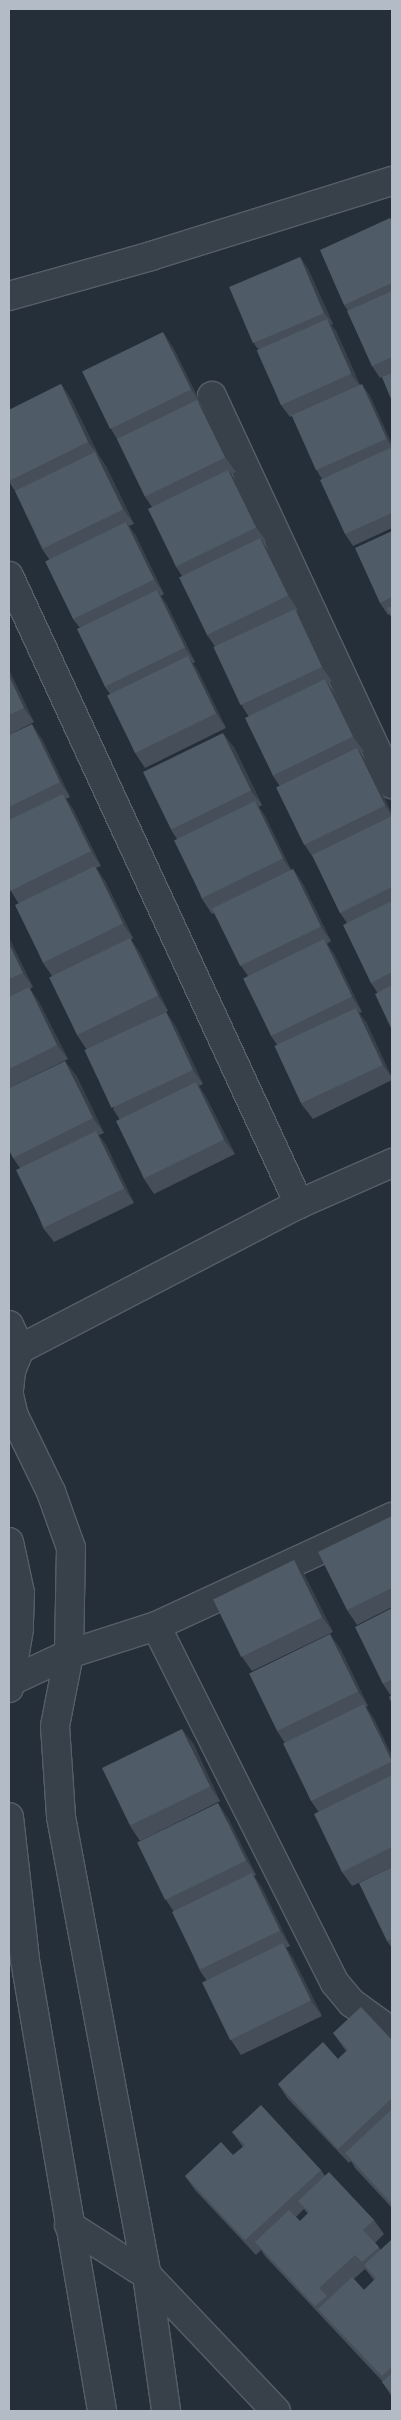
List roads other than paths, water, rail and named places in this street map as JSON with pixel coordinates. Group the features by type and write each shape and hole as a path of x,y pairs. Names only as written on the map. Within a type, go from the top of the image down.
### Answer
{"street":[{"path":"9,296 151,256 392,181"},
{"path":"212,396 392,784"},
{"path":"9,576 299,1204"},
{"path":"9,1390 14,1336 392,1162"},
{"path":"9,1395 14,1416 51,1492 71,1548 69,1654 55,1726 61,1817 147,2275 166,2411"},
{"path":"9,1682 69,1654 156,1626 392,1517"},
{"path":"9,1542 20,1593 19,1629 9,1688"},
{"path":"156,1626 335,1983 352,2003 392,2032"},
{"path":"9,1817 25,1960 102,2411"},
{"path":"69,2226 147,2275 276,2411"}]}
